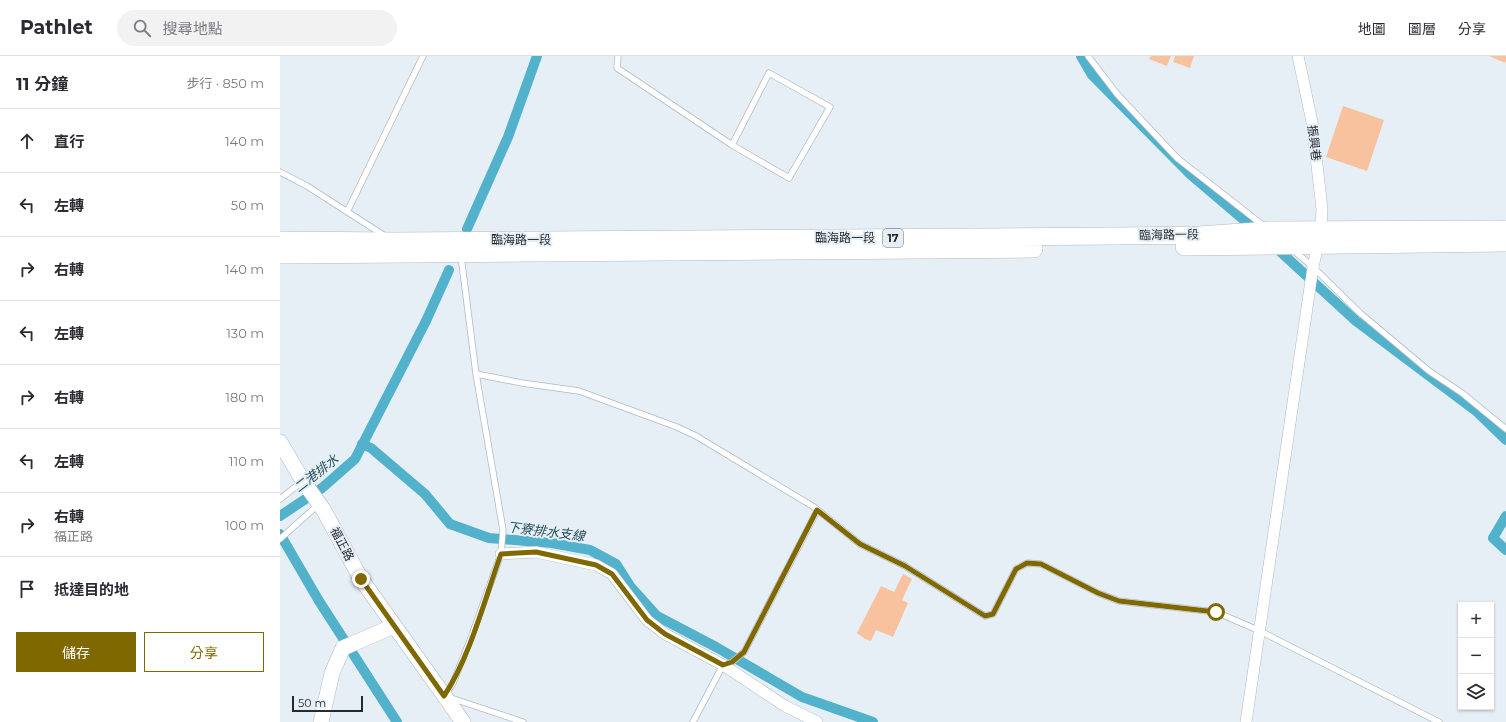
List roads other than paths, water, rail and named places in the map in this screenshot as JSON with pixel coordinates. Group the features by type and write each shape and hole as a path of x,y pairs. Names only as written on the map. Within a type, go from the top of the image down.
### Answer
{"main road":[{"name":"臨海路一段","path":"280,240 393,241 1199,235 1278,241 1506,229"},
{"name":"臨海路一段","path":"280,255 888,250 1278,241 1319,238 1506,243"}],"street":[{"name":"振興巷","path":"1246,722 1313,267 1319,238 1322,209 1312,122 1298,56"},
{"name":"福正路","path":"280,442 304,483 318,502 361,579 463,722"},
{"path":"501,554 536,552 596,565 612,574 647,620 665,634 723,665 785,706 817,722"},
{"path":"321,722 332,673 343,648 394,626"}],"lane":[{"path":"347,212 423,56"},
{"path":"618,56 617,68 732,145 789,178 830,107 769,72 732,145"},
{"path":"1088,56 1118,94 1177,158 1278,241 1313,267 1360,313 1430,371 1462,393 1506,429"},
{"path":"280,172 307,186 393,241 461,253 476,374 502,530 501,554 453,683 444,696 523,722"},
{"path":"476,374 522,383 579,391 696,436 817,510 860,544 905,566 985,616 993,614 1016,569 1027,563 1041,564 1098,593 1119,601 1216,612 1260,631 1397,699 1439,722"},
{"path":"280,499 304,483"},
{"path":"280,539 318,502"},
{"path":"693,722 723,665 732,662 744,652 817,510"}],"waterway":[{"path":"467,229 508,137 537,56"},
{"path":"1081,56 1092,75 1191,175 1258,232"},
{"path":"1273,245 1356,321 1476,411 1506,440"},
{"name":"二港排水","path":"280,516 322,488 355,459 426,321 449,270"},
{"name":"下寮排水支線","path":"362,444 371,448 425,494 450,524 489,538 552,543 590,550 616,564 630,586 657,616 716,647 802,697 873,722"},
{"path":"1506,516 1493,538 1506,550"},
{"path":"280,534 319,601 397,722"}]}
